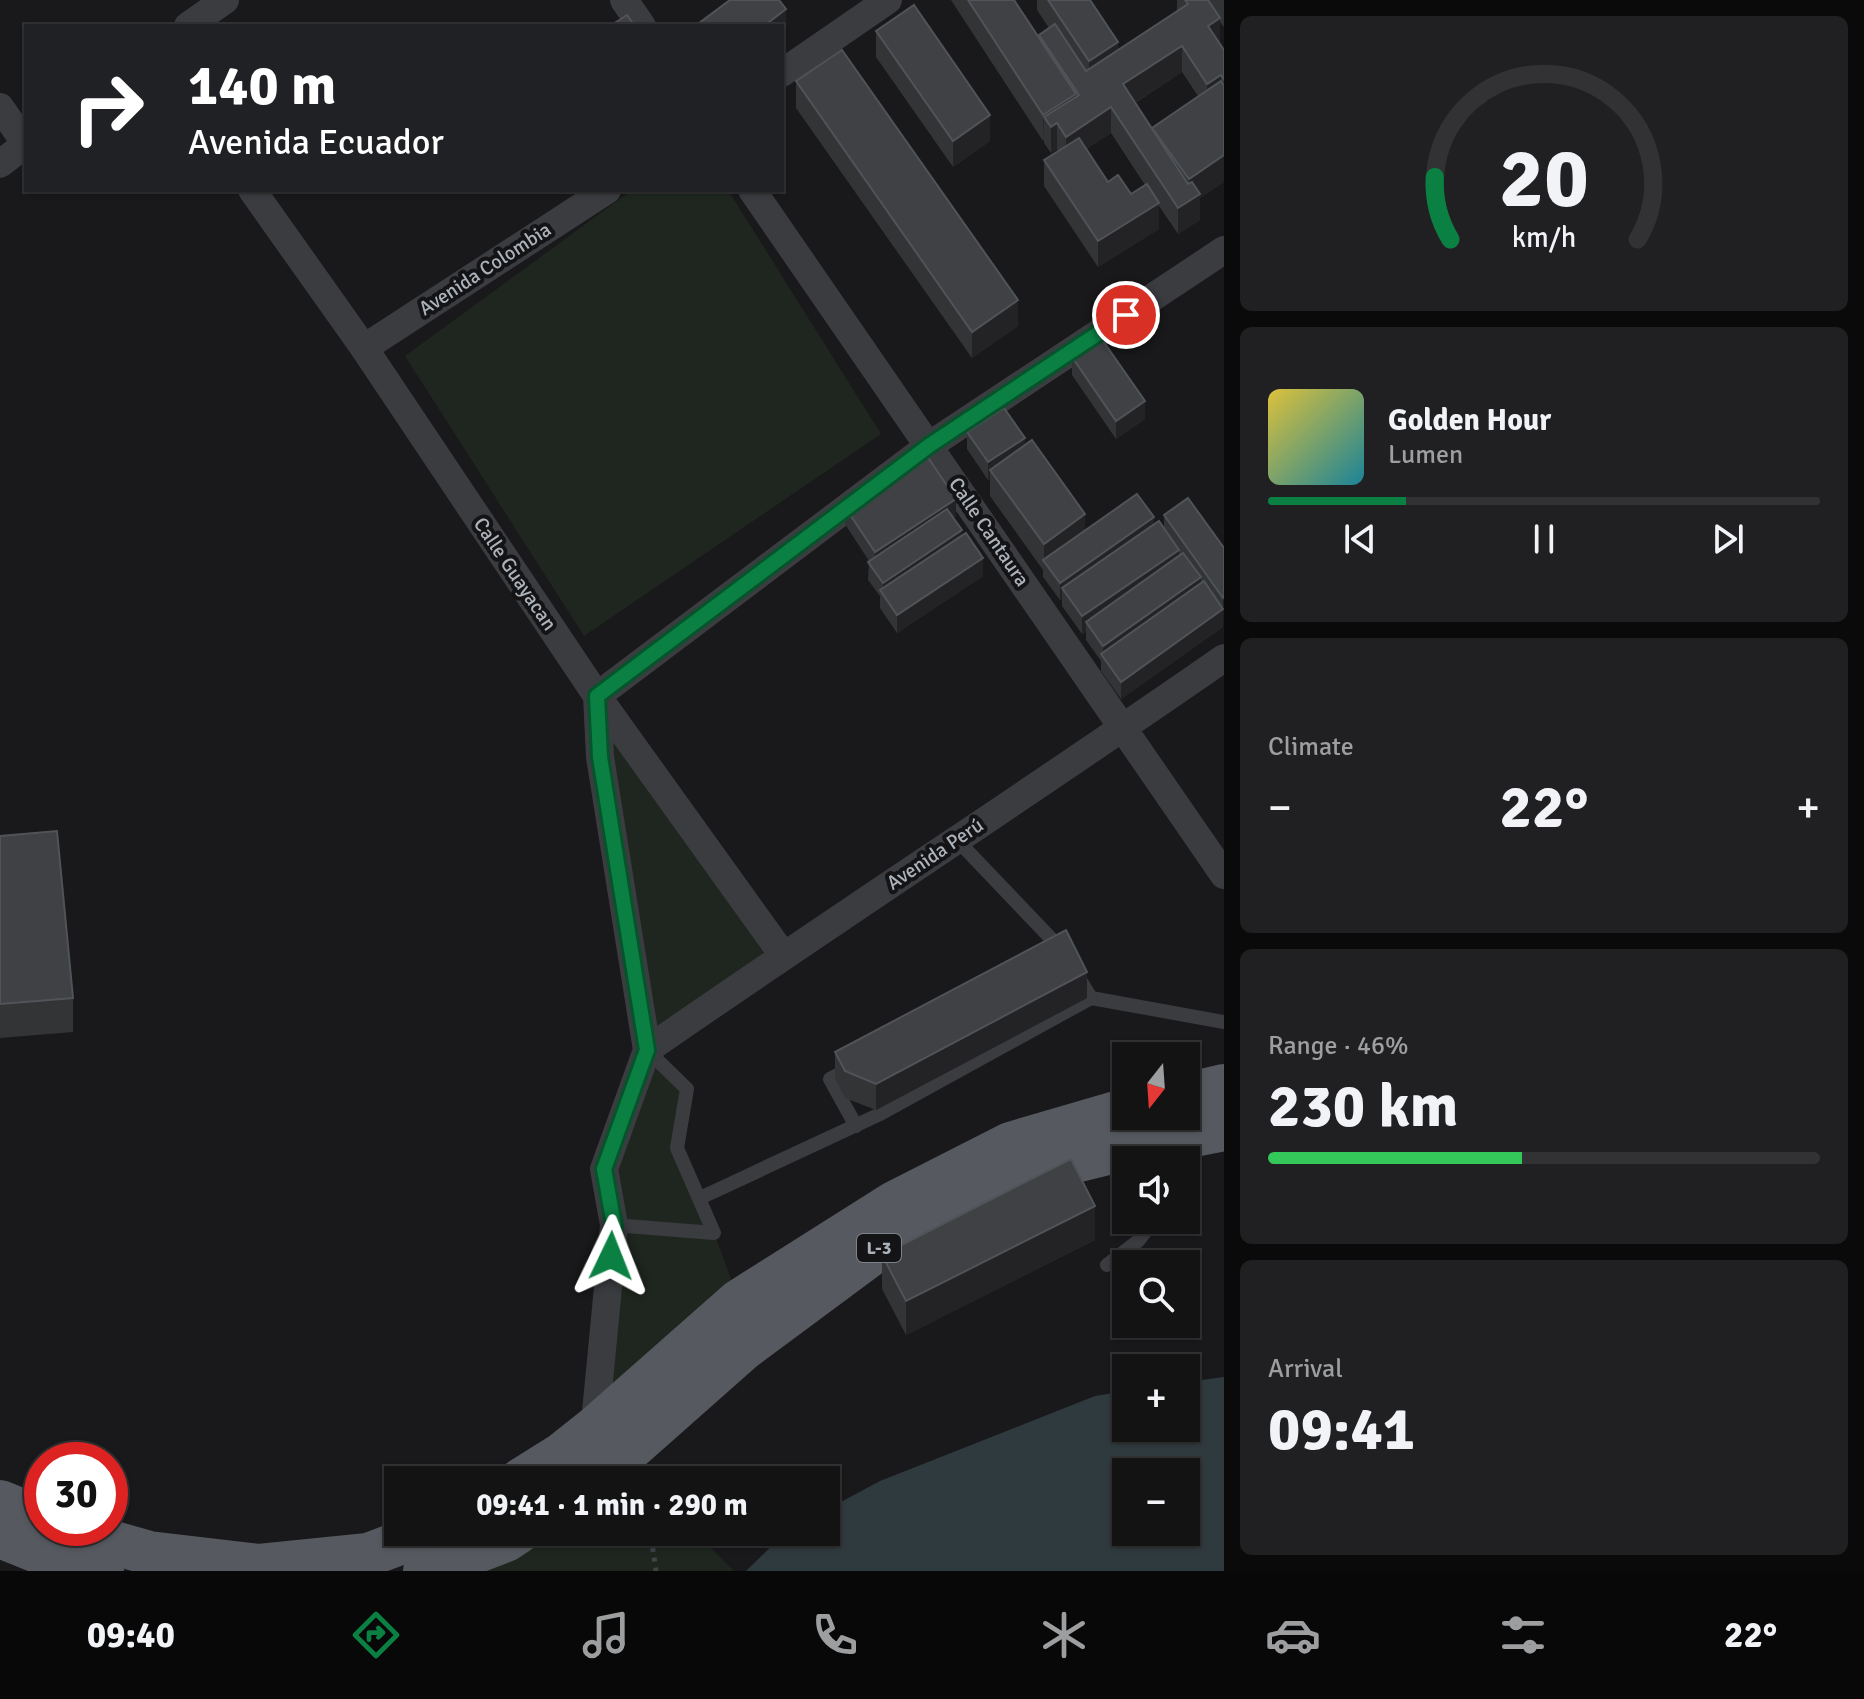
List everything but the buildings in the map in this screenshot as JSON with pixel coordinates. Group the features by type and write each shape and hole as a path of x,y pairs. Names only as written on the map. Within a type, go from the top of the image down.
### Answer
{"main road":[{"path":"1200,1092 1224,1086"},
{"name":"L-3","path":"543,1466 595,1428 739,1301 894,1203 1010,1144 1112,1114"},
{"name":"L-3","path":"1171,1146 1224,1129"},
{"name":"L-3","path":"608,1466 743,1349 894,1237 1027,1173 1112,1159"},
{"path":"0,1502 24,1511"},
{"path":"0,1536 62,1561 102,1571"},
{"path":"125,1546 149,1553 259,1566 368,1555 392,1546"},
{"path":"425,1571 490,1546"}],"street":[{"path":"191,24 225,0"},
{"path":"624,0 641,24"},
{"path":"784,72 888,0"},
{"path":"0,107 24,141"},
{"path":"0,164 24,146"},
{"name":"Calle Guayacan","path":"253,192 364,348 597,696 783,955"},
{"name":"Avenida Colombia","path":"364,348 604,192"},
{"name":"Calle Cantaura","path":"753,192 1224,875"},
{"path":"593,1466 614,1225 604,1169 647,1050 600,757 597,696 930,445 1224,250"},
{"name":"Avenida Perú","path":"647,1050 1224,658"},
{"path":"0,1494 24,1508"}],"lane":[{"path":"957,840 1067,955 1091,998"},
{"path":"1053,963 1067,955"},
{"path":"700,1198 856,1126 1091,998 1224,1022"},
{"path":"614,1225 714,1233 677,1148 687,1089 647,1050"},
{"path":"856,1126 830,1079 858,1064"},
{"path":"1107,1265 1143,1234"}],"path":[{"path":"652,1546 656,1571"}],"shaded area":[{"path":"629,192 729,192 881,434 584,636 405,356"},
{"path":"597,696 783,955 647,1050"},
{"path":"647,1050 687,1089 677,1148 739,1301 595,1428 604,1169"},
{"path":"1224,1377 1224,1571 746,1571 772,1546 840,1546 840,1502 880,1481 1095,1396 1112,1393 1112,1442 1200,1442 1200,1380"},
{"path":"485,1546 709,1546 734,1571 425,1571"}],"route":[{"path":"611,1256 614,1225 604,1169 647,1050 600,757 597,696 930,445 1126,315"}]}
